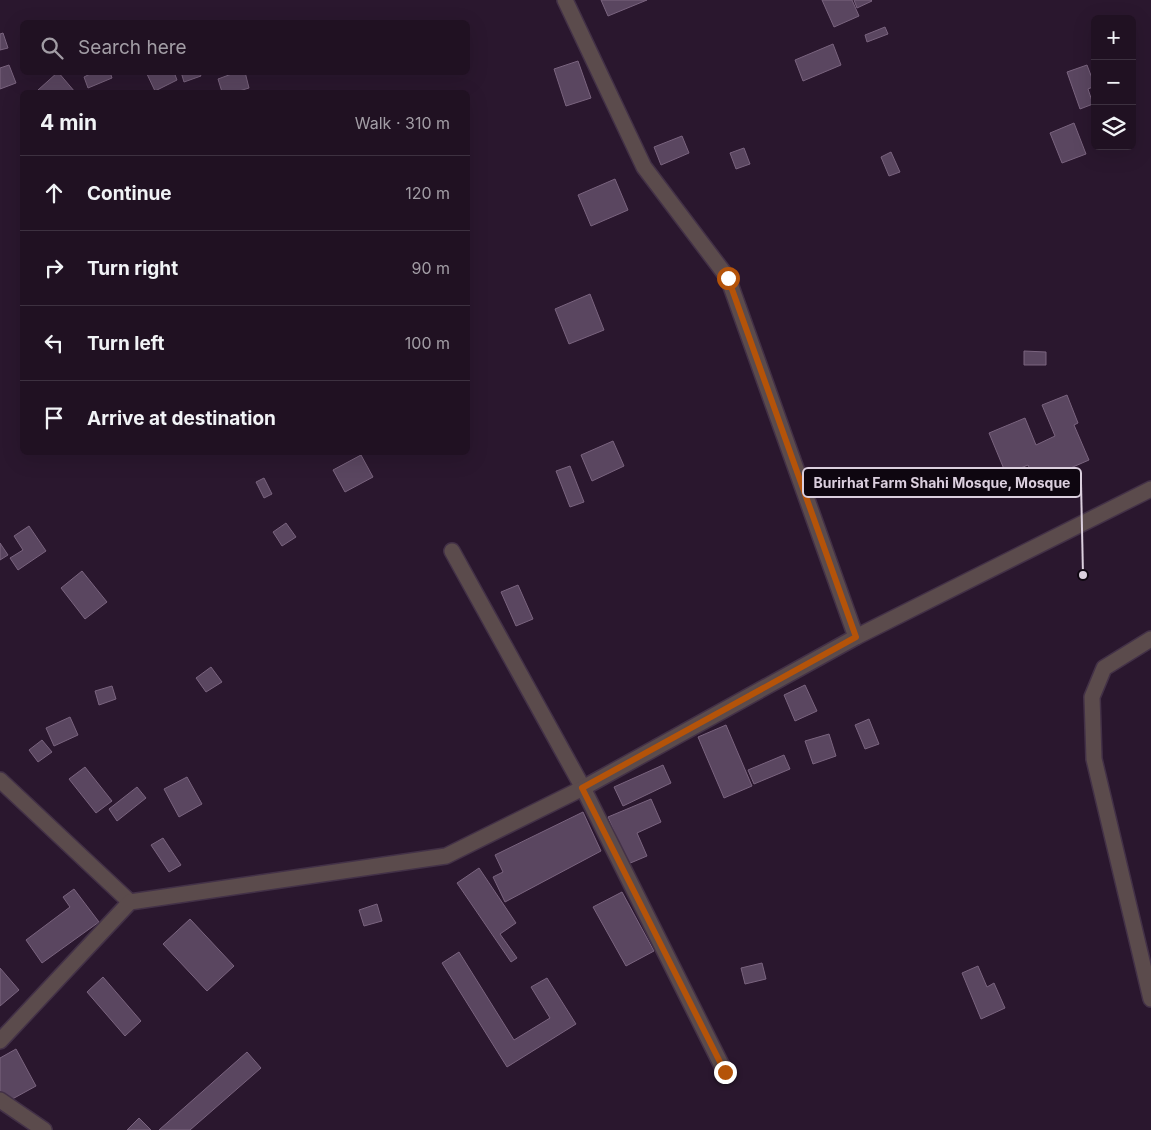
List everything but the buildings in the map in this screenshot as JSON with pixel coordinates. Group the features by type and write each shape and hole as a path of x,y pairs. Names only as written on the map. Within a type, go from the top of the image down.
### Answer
{"street":[{"path":"565,0 644,167 728,278 856,637"},
{"path":"0,1041 130,902 446,856 582,788 856,637 1151,489"},
{"path":"452,552 582,788 725,1072"},
{"path":"1151,640 1104,668 1092,697 1094,759 1151,999"},
{"path":"0,780 130,902"},
{"path":"0,1100 44,1130"}],"place":[{"name":"Burirhat Farm Shahi Mosque, Mosque","path":"1083,575"}],"route":[{"path":"725,1072 582,788 856,637 728,278"}]}
